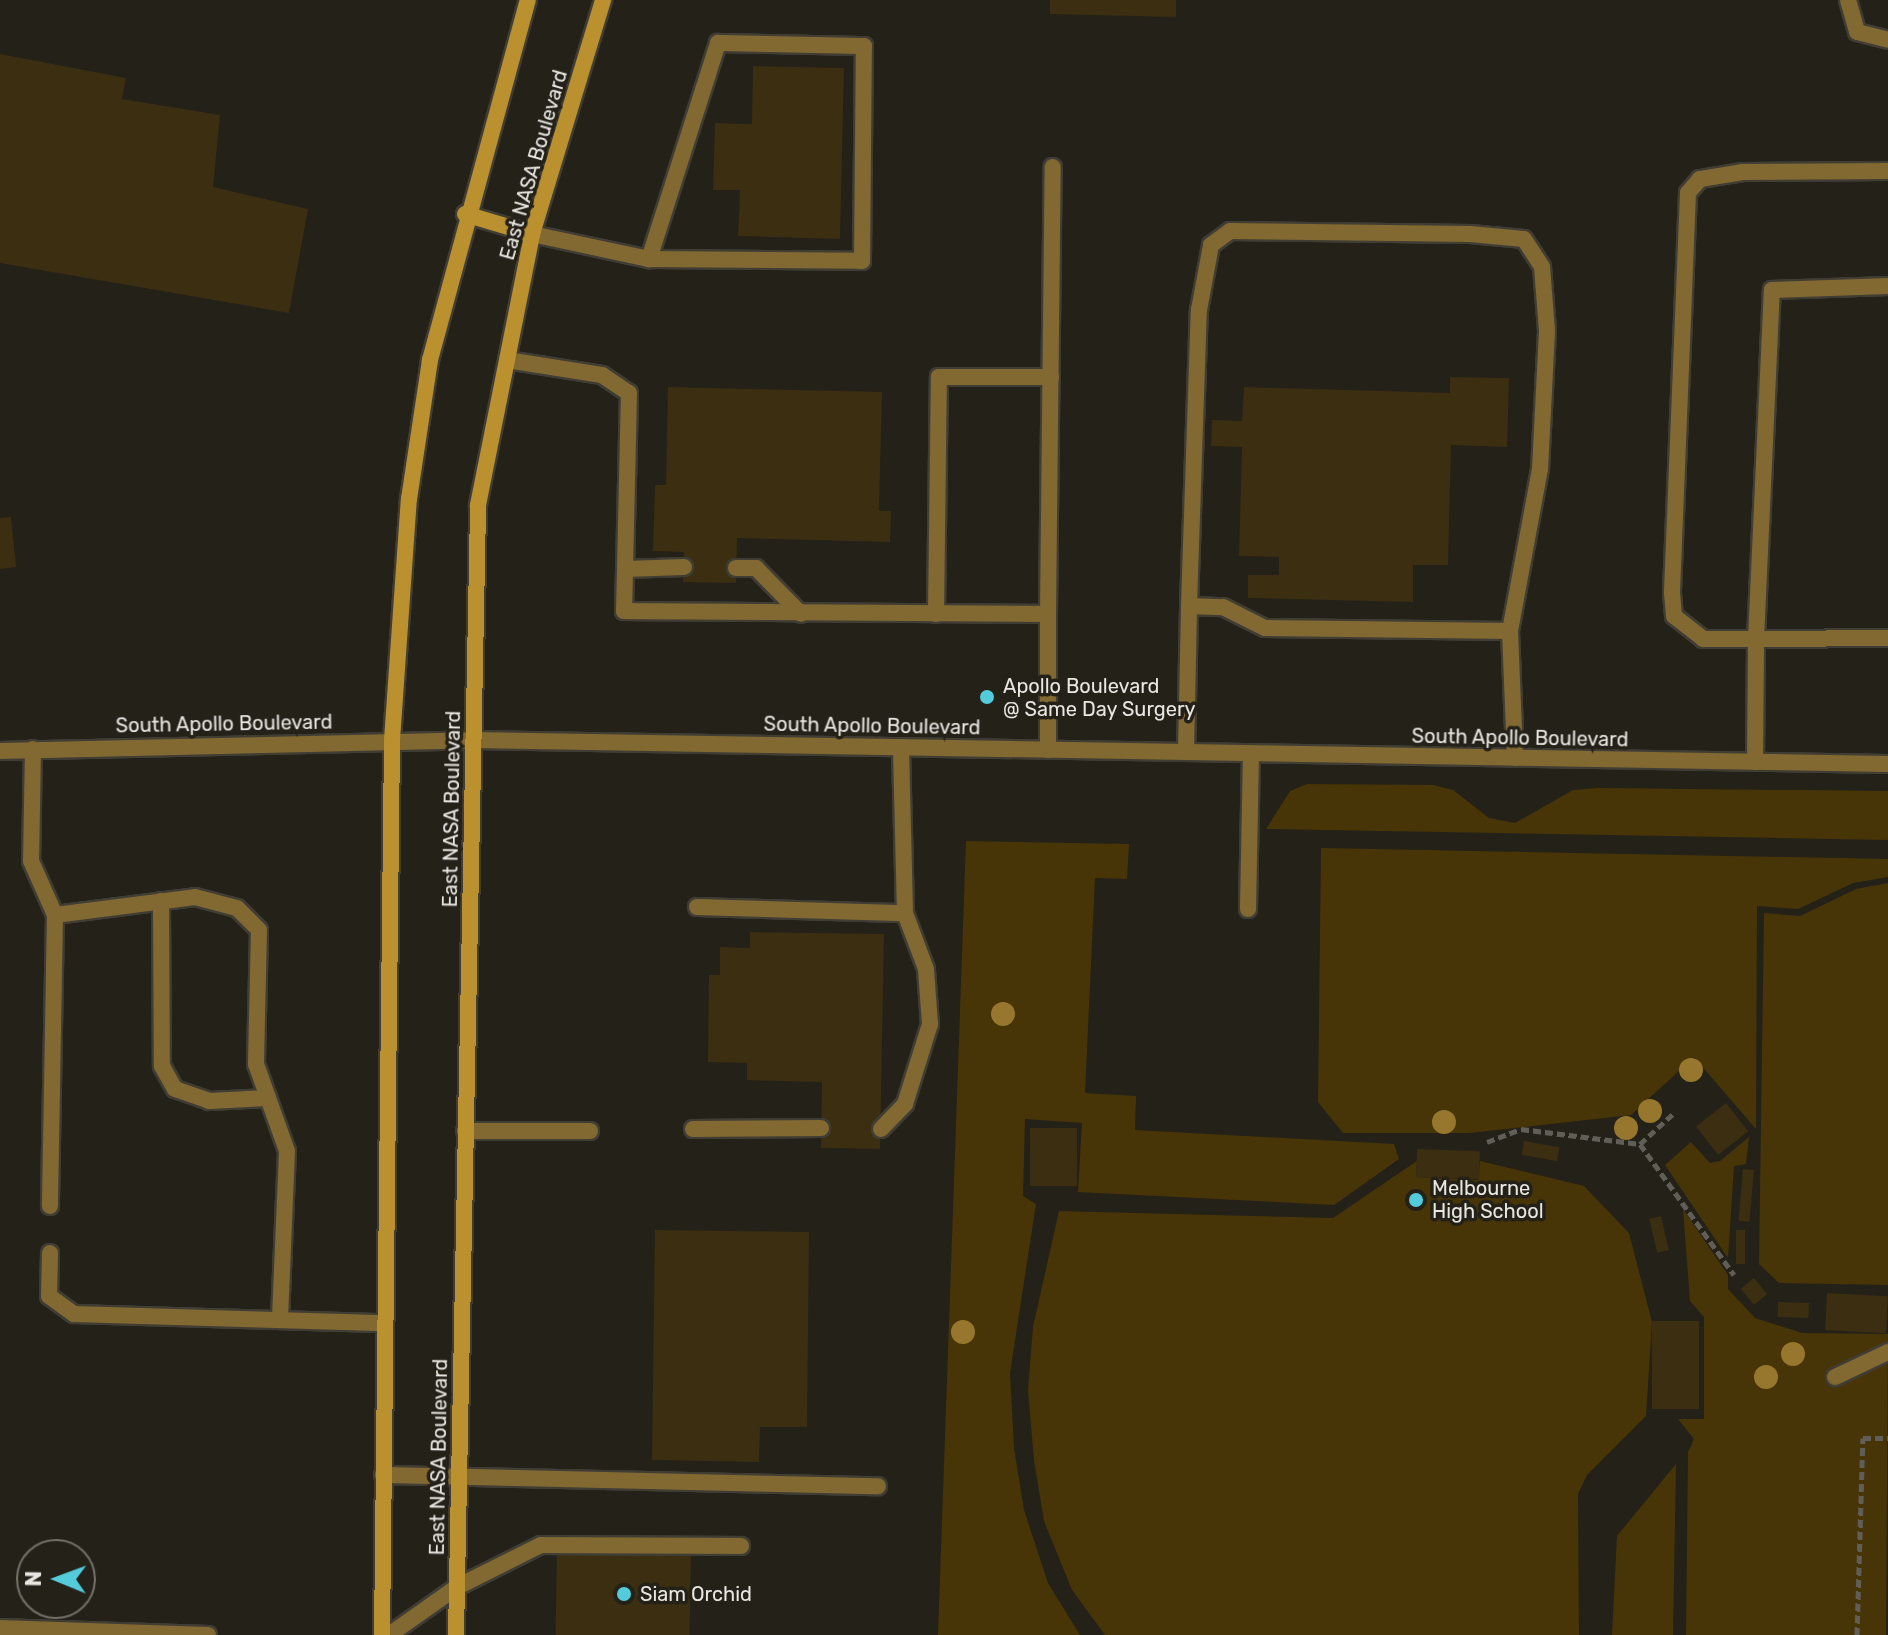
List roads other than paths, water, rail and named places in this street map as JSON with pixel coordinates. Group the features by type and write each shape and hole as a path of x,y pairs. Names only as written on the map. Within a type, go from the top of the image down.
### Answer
{"main road":[{"path":"382,1635 392,740 409,499 430,360 465,214 528,0"},
{"name":"East NASA Boulevard","path":"456,1635 478,505 532,234 603,0"},
{"path":"465,214 532,234"}],"street":[{"path":"1848,0 1857,32 1888,40"},
{"path":"532,234 649,259 862,261 864,46 718,43 649,259"},
{"path":"1048,750 1053,167"},
{"path":"1888,171 1743,172 1700,179 1688,193 1682,217 1674,616 1703,639 1888,638"},
{"path":"1186,752 1199,310 1211,245 1230,231 1470,234 1524,239 1542,267 1540,469 1510,631 1515,758"},
{"path":"1755,762 1766,302 1785,285 1888,286"},
{"path":"507,360 602,375 629,393 624,611 1048,614"},
{"path":"936,614 939,377 1051,377"},
{"path":"625,569 684,567"},
{"path":"736,568 756,568 801,614"},
{"path":"1189,606 1223,607 1265,628 1510,631"},
{"name":"South Apollo Boulevard","path":"0,751 474,740 1888,764"},
{"path":"881,1129 905,1104 930,1024 926,969 905,913 901,747"},
{"path":"33,749 31,861 55,915 50,1206"},
{"path":"1248,909 1251,753"},
{"path":"55,915 195,897 237,908 259,930 256,1064 287,1151 280,1320"},
{"path":"161,901 162,1066 175,1089 209,1101 268,1098"},
{"path":"697,907 905,913"},
{"path":"693,1129 821,1128"},
{"path":"465,1131 590,1131"},
{"path":"50,1253 49,1296 74,1314 385,1323"},
{"path":"1835,1377 1888,1352"},
{"path":"383,1475 878,1486"},
{"path":"389,1635 457,1587 562,1541 741,1546"},
{"path":"0,1628 208,1635"}],"place":[{"name":"Apollo Boulevard @ Same Day Surgery","path":"987,697"},
{"name":"Melbourne High School","path":"1416,1200"},
{"name":"Siam Orchid","path":"624,1594"}]}
